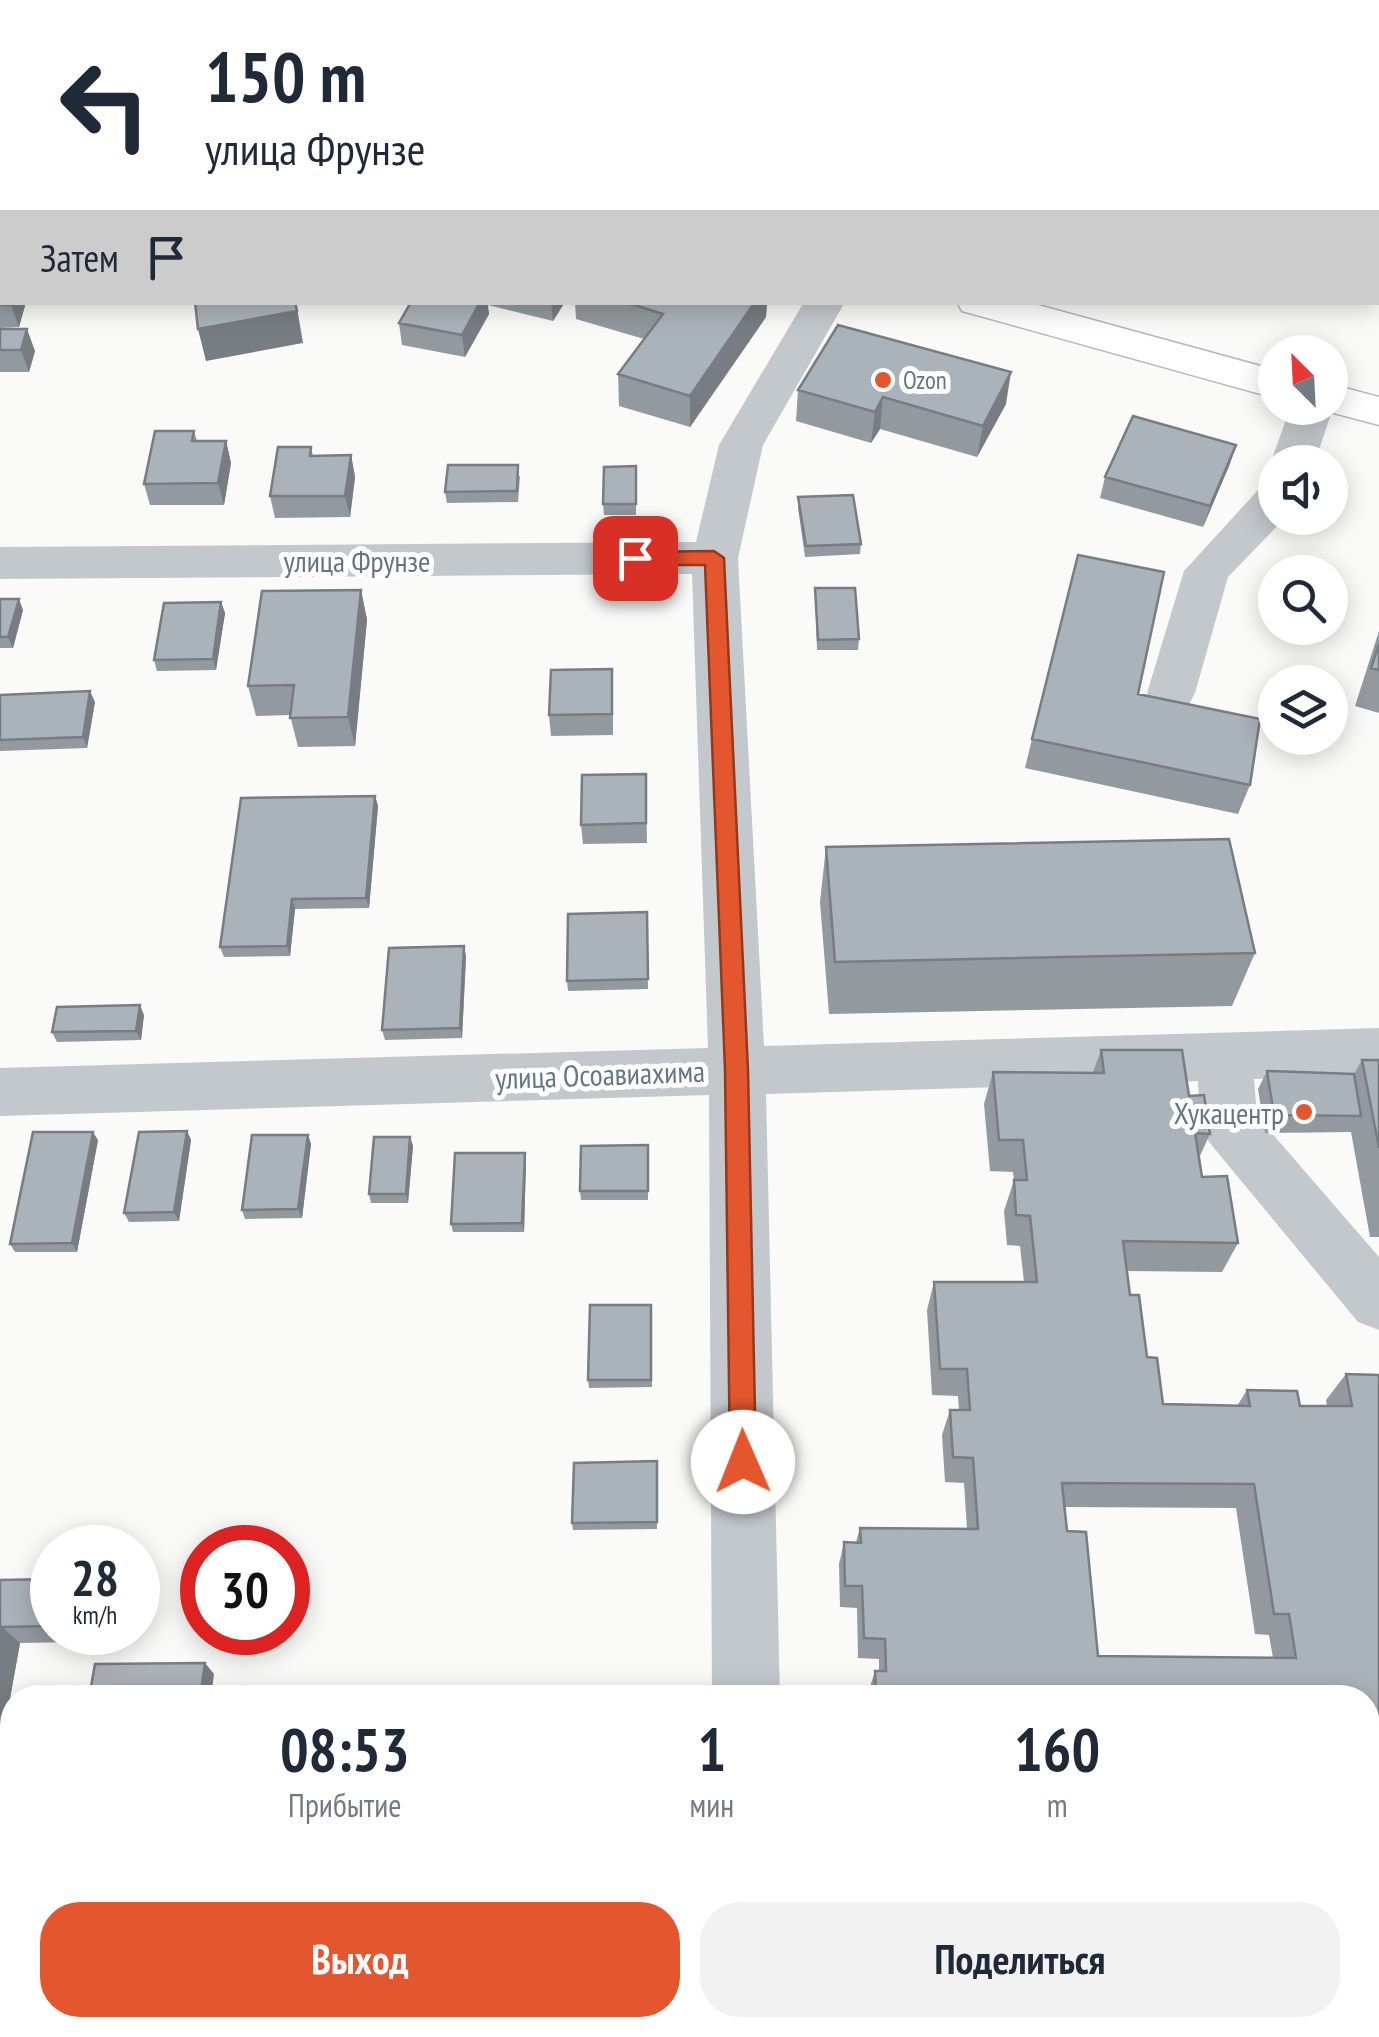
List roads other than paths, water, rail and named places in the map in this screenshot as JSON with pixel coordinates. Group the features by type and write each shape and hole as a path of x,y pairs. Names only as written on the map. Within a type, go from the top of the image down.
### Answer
{"main road":[{"path":"988,305 1258,379"},
{"path":"1348,403 1379,411"}],"street":[{"path":"746,1685 736,1070 714,558 741,445 823,305"},
{"path":"1171,693 1207,571 1258,518"},
{"name":"улица Фрунзе","path":"0,563 714,558"},
{"name":"улица Осоавиахима","path":"0,1092 1379,1052"},
{"path":"1224,1056 1230,1124 1379,1302"}],"place":[{"name":"Ozon","path":"883,380"},
{"name":"Хукацентр","path":"1304,1112"}]}
